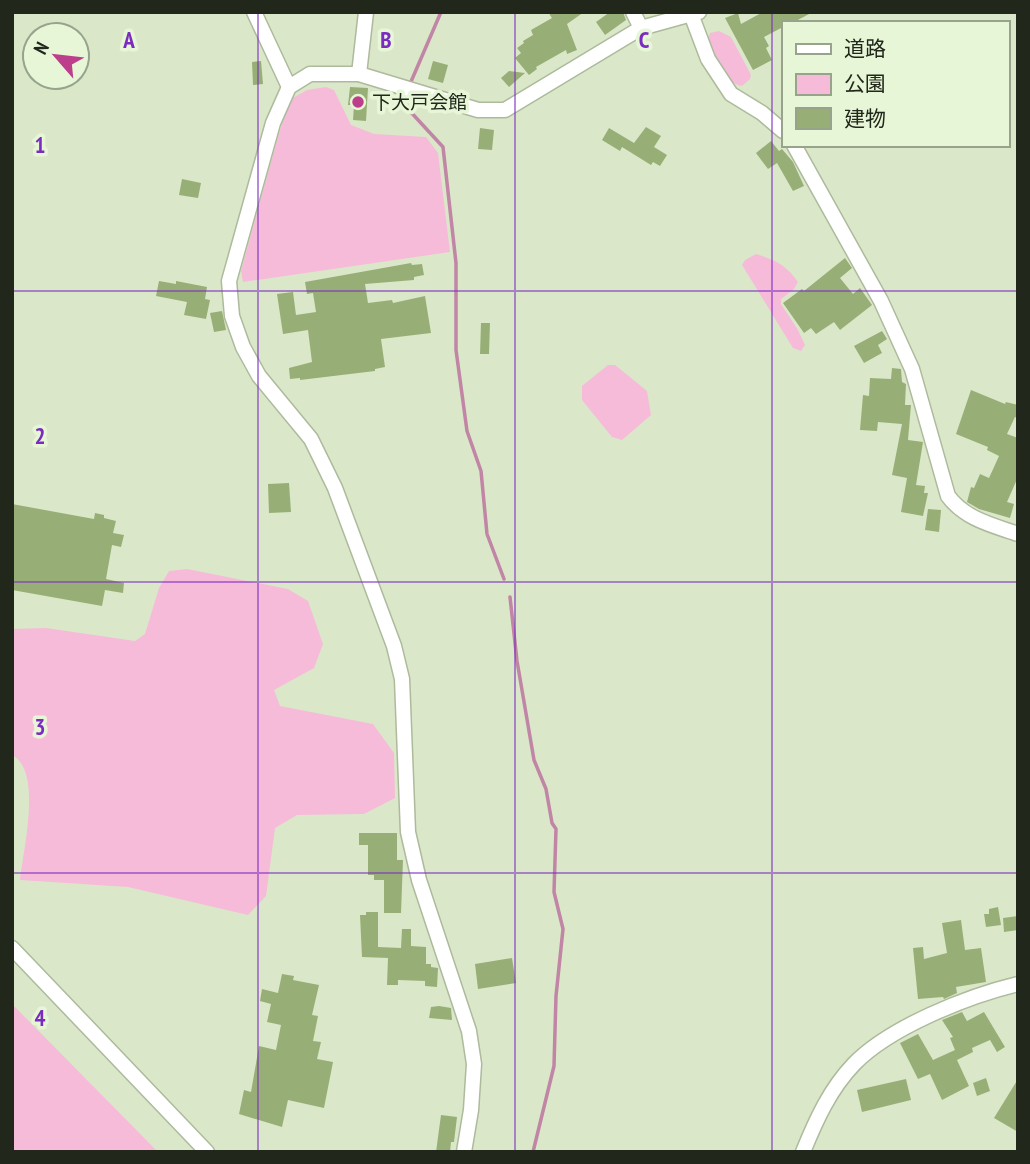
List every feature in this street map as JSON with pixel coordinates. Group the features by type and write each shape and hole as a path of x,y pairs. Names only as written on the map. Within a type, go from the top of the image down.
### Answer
{"street":[{"path":"254,12 289,87"},
{"path":"359,74 366,12"},
{"path":"633,12 641,28"},
{"path":"464,1152 471,1110 474,1064 471,1042 419,880 408,832 402,679 394,646 335,488 311,439 259,376 243,347 232,316 229,281 273,123 289,87 310,74 359,74 478,110 505,110 641,28 695,13 708,59 731,94 762,113 782,130"},
{"path":"795,147 881,301 912,369 948,496 956,507 971,517 1018,534"},
{"path":"12,948 207,1152"},
{"path":"803,1152 821,1109 838,1084 854,1064 886,1038 958,1004 1018,985"}],"green space":[{"path":"719,31 731,37 751,75 742,86 735,84 724,74 713,52 708,38 710,33"},
{"path":"326,87 334,90 351,125 374,134 426,137 438,153 450,252 243,282 241,271 291,99 307,90"},
{"path":"756,254 780,264 798,282 794,289 781,299 781,304 805,345 801,351 793,348 742,265"},
{"path":"608,365 615,365 647,391 651,415 622,440 612,437 582,400 582,386"},
{"path":"187,569 288,589 308,601 323,644 314,668 274,690 280,706 373,724 394,753 395,798 364,814 297,815 275,828 266,896 248,915 128,887 20,880 29,794 27,777 21,764 12,755 12,629 46,628 135,641 145,634 159,588 169,571"},
{"path":"12,1004 158,1152 12,1152"}],"building":[{"path":"548,12 584,12 567,24 577,50 567,54 566,50 536,67 529,75 515,58 521,53 517,48 533,35 531,30 552,18"},
{"path":"610,12 623,12 626,20 605,35 596,22"},
{"path":"763,12 813,12 796,21 782,21 782,28 764,37 772,60 753,70 725,18 738,13 741,24"},
{"path":"261,61 263,84 253,85 252,62"},
{"path":"433,61 448,65 443,83 428,79"},
{"path":"509,71 525,73 509,87 501,78"},
{"name":"下大戸会館","path":"350,87 368,88 366,121 353,120 354,105 348,105"},
{"path":"646,127 661,136 654,147 667,155 660,166 653,162 651,165 622,147 620,151 602,140 609,128 634,143"},
{"path":"480,128 494,130 492,150 478,149"},
{"path":"771,141 793,162 804,186 793,191 777,163 768,169 756,153"},
{"path":"182,179 201,183 198,198 179,195"},
{"path":"845,258 852,268 840,278 853,294 860,288 872,305 840,330 834,322 816,334 811,328 804,333 783,303 802,289 804,291"},
{"path":"411,263 422,264 424,275 414,277 414,280 365,284 368,303 392,300 393,303 425,296 431,333 381,339 385,367 375,371 290,379 289,368 312,362 308,330 283,334 277,294 293,292 296,315 316,312 313,293 307,294 305,282"},
{"path":"159,281 176,284 176,281 207,287 205,299 210,300 206,319 184,315 187,302 156,296"},
{"path":"222,311 226,330 214,332 210,313"},
{"path":"481,323 490,323 489,354 480,354"},
{"path":"882,331 887,339 878,345 882,353 864,363 854,346"},
{"path":"892,368 901,369 902,382 906,384 905,405 911,405 908,440 923,442 916,485 925,486 924,493 928,493 923,516 901,512 907,478 892,475 902,424 878,422 877,431 860,430 863,395 869,396 870,378 891,379"},
{"path":"971,390 1005,404 1018,405 1018,418 1015,417 1007,434 1018,438 1018,477 1007,502 1014,504 1010,518 979,509 967,502 971,487 974,488 980,474 989,478 999,456 987,450 988,447 956,434"},
{"path":"289,483 291,512 269,513 268,484"},
{"path":"12,504 94,519 95,513 116,521 113,533 124,535 121,547 112,545 106,579 124,583 123,593 105,590 102,606 12,590"},
{"path":"928,509 941,510 939,532 925,530"},
{"path":"359,833 397,833 397,860 403,860 401,913 384,913 384,880 374,880 374,875 368,875 368,845 359,845"},
{"path":"998,907 1001,925 986,927 984,914 989,914 989,909"},
{"path":"366,912 378,912 378,947 401,948 402,929 411,929 411,946 426,947 426,964 438,968 437,987 425,986 425,981 398,980 398,985 387,985 388,958 362,957 360,915 366,915"},
{"path":"1018,916 1018,930 1004,932 1003,918"},
{"path":"961,920 965,950 981,948 986,982 956,987 957,993 944,999 918,999 913,948 923,947 924,959 947,953 942,923"},
{"path":"512,958 516,983 478,989 475,964"},
{"path":"282,974 294,976 293,980 319,985 312,1015 318,1016 313,1041 321,1042 317,1059 333,1062 324,1108 288,1100 282,1127 239,1114 244,1090 251,1092 259,1046 276,1050 281,1025 267,1022 271,1004 260,1001 262,989 278,993"},
{"path":"431,1007 451,1008 452,1020 429,1018"},
{"path":"962,1012 967,1021 984,1012 1005,1047 997,1052 990,1040 972,1048 973,1052 957,1060 969,1086 942,1100 930,1074 918,1079 900,1043 918,1034 933,1060 955,1050 950,1038 953,1037 942,1020"},
{"path":"986,1078 990,1091 977,1096 973,1083"},
{"path":"906,1079 911,1100 862,1112 857,1090"},
{"path":"1018,1079 1018,1132 994,1118"},
{"path":"441,1115 457,1117 450,1152 436,1152"}],"waterway":[{"path":"410,84 441,12"},
{"path":"406,91 404,96 408,109 443,147 456,263 456,350 467,431 481,471 487,534 504,579"},
{"path":"510,597 517,661 534,760 546,789 552,823 556,829 554,892 563,929 556,996 554,1066 533,1152"}],"place":[{"name":"下大戸会館","path":"358,102"}]}
